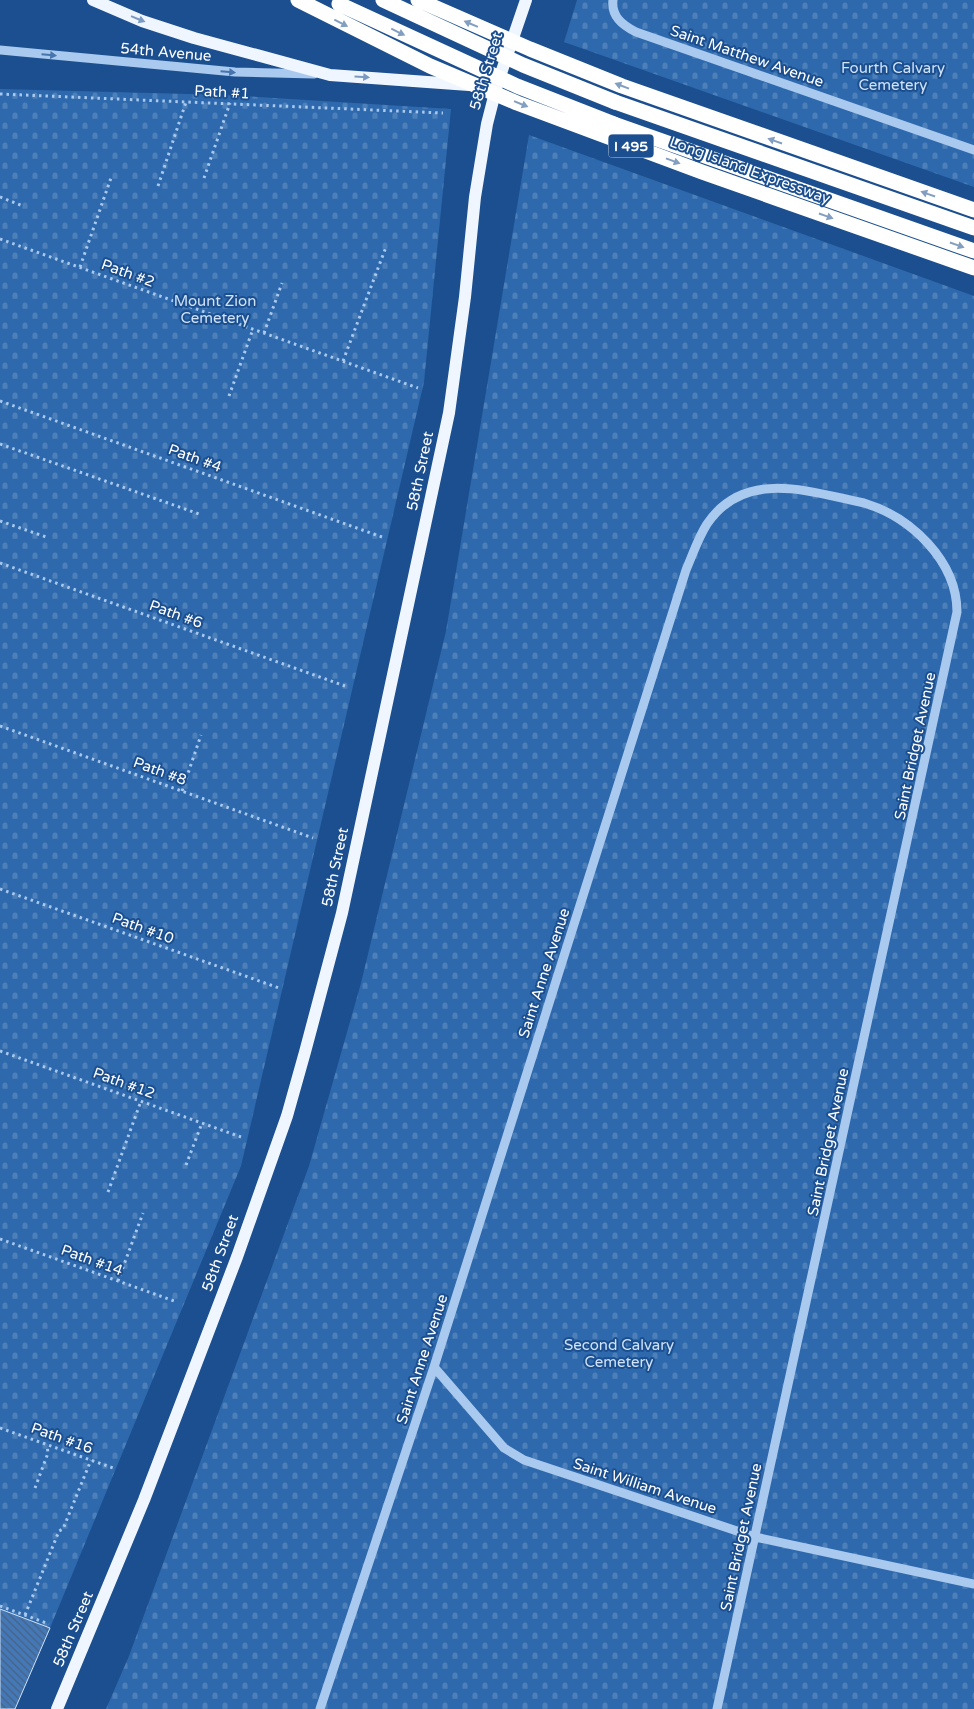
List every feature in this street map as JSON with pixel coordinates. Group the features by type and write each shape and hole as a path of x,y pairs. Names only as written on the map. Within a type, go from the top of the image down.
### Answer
{"highway":[{"name":"Long Island Expressway","path":"298,0 430,66 517,103 702,172 974,268"},
{"path":"383,0 524,65 615,102 974,228"},
{"path":"418,0 530,49 622,86 974,210"},
{"path":"335,2 517,86 614,124 974,251"}],"main road":[{"path":"93,0 142,21 194,38 330,75 497,85"},
{"name":"58th Street","path":"57,1709 144,1500 236,1257 287,1116 322,991 342,913 449,413 465,297 480,158 497,85 526,0"}],"street":[{"name":"Saint Matthew Avenue","path":"613,0 616,16 620,22 636,32 974,150"},
{"name":"54th Avenue","path":"0,50 235,72 330,75"},
{"name":"Saint Anne Avenue","path":"320,1709 434,1367 686,570 709,522 718,512 738,497 771,488 793,489 864,504 888,512 915,531 935,552 953,580"},
{"name":"Saint Bridget Avenue","path":"717,1709 956,622 957,602 953,580"},
{"name":"Saint William Avenue","path":"434,1367 504,1448 517,1458 755,1537 974,1584"}],"path":[{"name":"Path #1","path":"0,94 443,113"},
{"path":"158,186 186,102"},
{"path":"204,178 230,104"},
{"path":"80,267 112,175"},
{"path":"0,197 24,206"},
{"name":"Path #2","path":"0,239 418,388"},
{"path":"344,361 386,247"},
{"path":"264,333 282,283"},
{"path":"229,396 253,329"},
{"name":"Path #4","path":"0,401 382,537"},
{"path":"0,444 202,515"},
{"path":"0,521 49,538"},
{"name":"Path #6","path":"0,563 345,686"},
{"name":"Path #8","path":"0,726 313,838"},
{"path":"182,791 202,736"},
{"name":"Path #10","path":"0,889 279,988"},
{"name":"Path #12","path":"0,1051 241,1136"},
{"path":"108,1192 141,1101"},
{"path":"186,1165 202,1123"},
{"path":"118,1281 143,1212"},
{"name":"Path #14","path":"0,1239 177,1302"},
{"name":"Path #16","path":"0,1428 116,1469"},
{"path":"35,1488 48,1453 47,1445"},
{"path":"25,1615 59,1531 64,1529 91,1460"},
{"path":"0,1606 49,1624"}],"green space":[{"name":"Fourth Calvary Cemetery","path":"577,0 974,0 974,187 564,42"},
{"name":"Mount Zion Cemetery","path":"0,89 226,95 451,109 424,382 241,1166 50,1628 0,1609"},
{"name":"Second Calvary Cemetery","path":"529,135 974,296 974,1709 106,1709 129,1656 309,1166 361,983 446,631"}],"building":[{"path":"0,1609 50,1628 15,1709 0,1709"}]}
